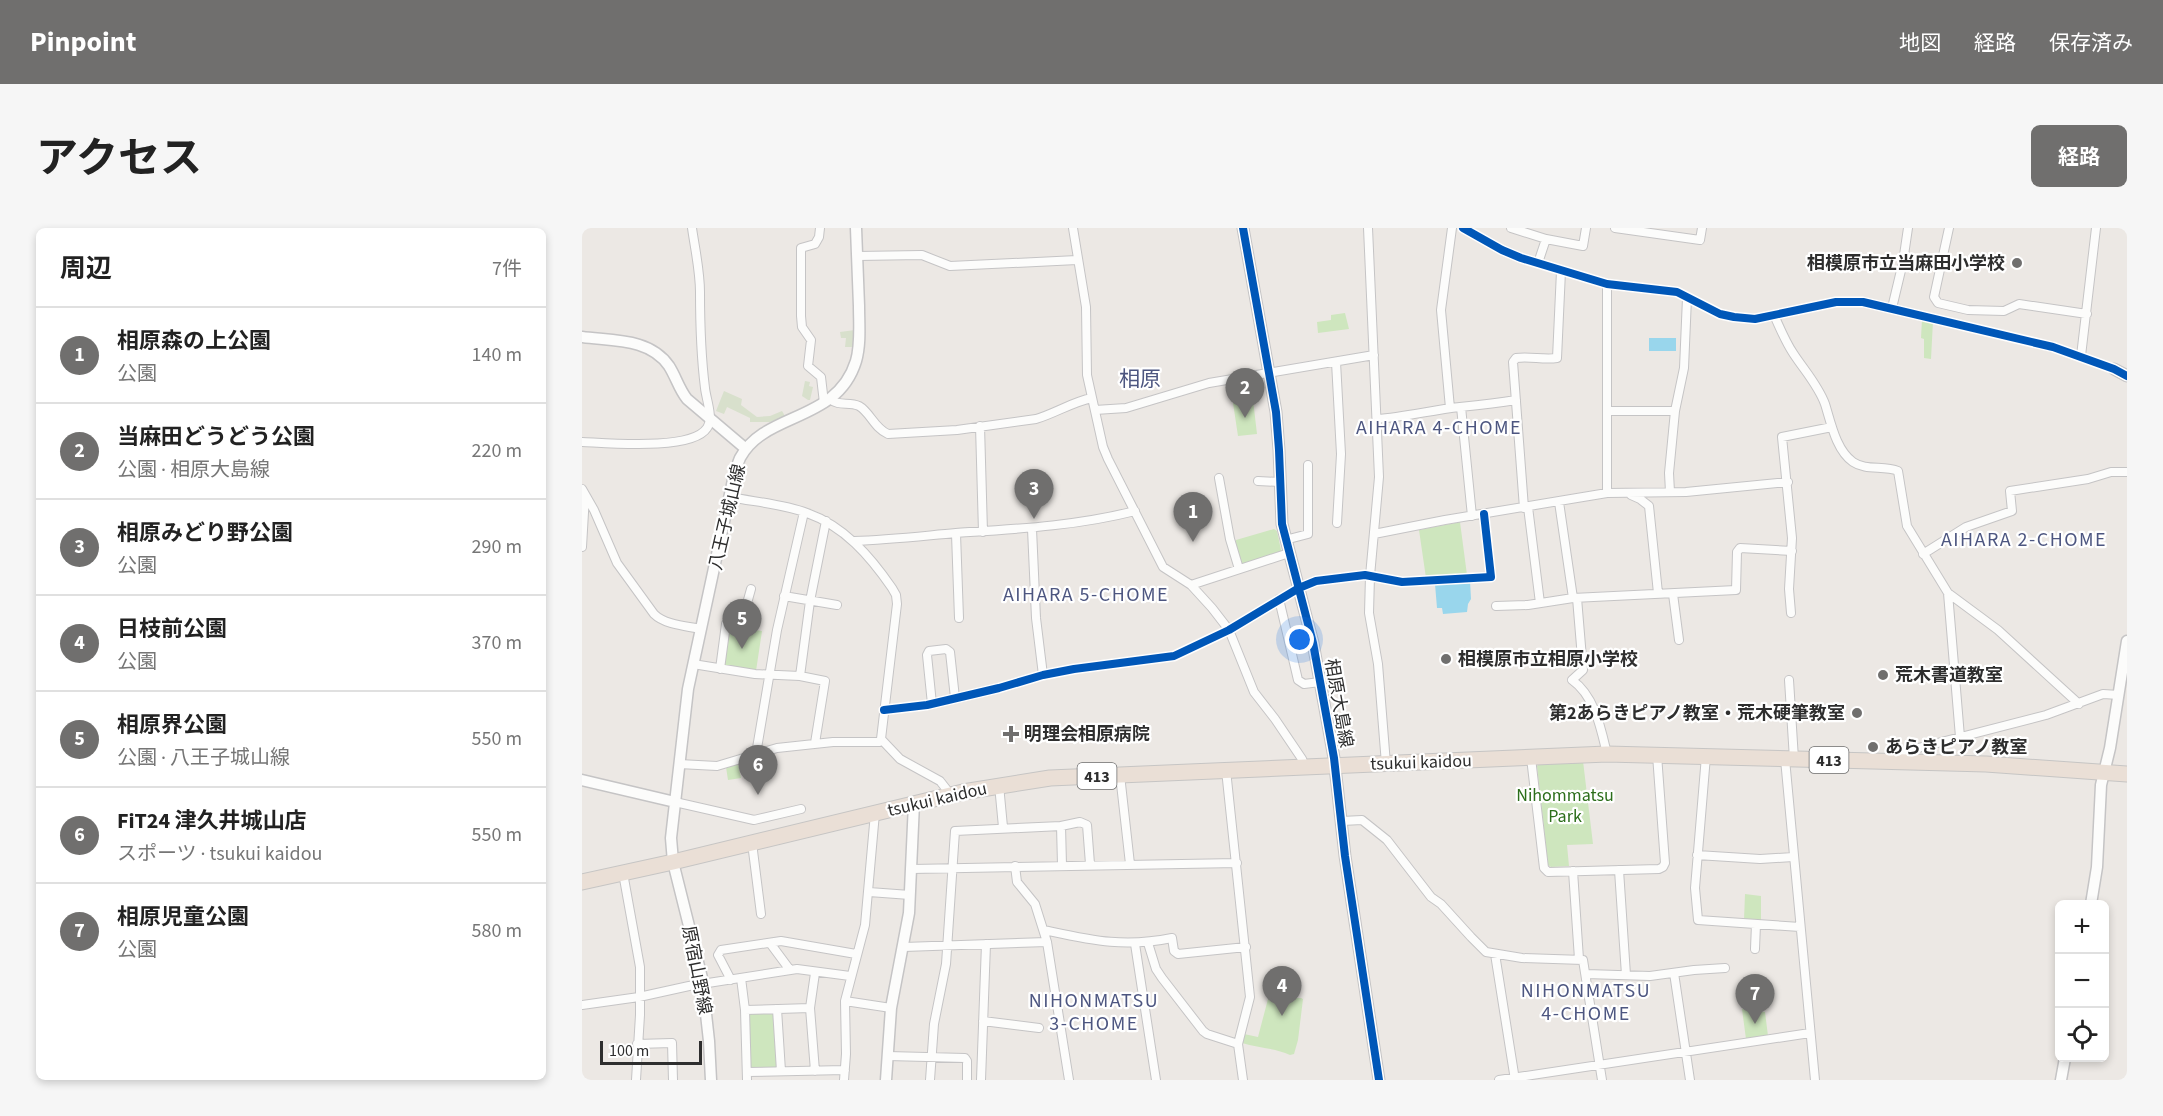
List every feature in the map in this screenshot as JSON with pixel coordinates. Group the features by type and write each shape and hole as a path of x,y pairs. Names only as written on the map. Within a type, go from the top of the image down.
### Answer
{"highway":[{"name":"tsukui kaidou","path":"582,882 914,803 999,785 1057,777 1607,754 1986,764 2127,774"}],"street":[{"path":"582,442 629,445 669,443 682,440 707,428 710,419 705,391 700,292 692,228"},
{"path":"820,228 815,244 801,248 801,316 802,327 811,340 808,366 820,377 827,401 861,407 878,428 888,434 944,431 1036,419 1075,402 1092,398"},
{"name":"八王子城山線","path":"673,862 671,838 688,688 737,466 746,449 765,433 827,401 849,377 857,356 859,327 856,228"},
{"path":"1073,228 1086,307 1086,363 1103,447 1163,567 1191,585 1229,630 1254,692 1275,719 1305,767"},
{"name":"相原大島線","path":"1243,228 1279,436 1281,516 1285,540 1313,643 1335,766 1345,856 1378,1080"},
{"path":"1368,228 1379,477 1369,613 1378,664 1386,764"},
{"path":"1450,408 1442,310 1443,284 1452,228"},
{"path":"1463,228 1502,250 1561,271 1607,284 1669,290 1720,314 1734,318 1755,318 1844,301 1863,302 2054,347 2127,376"},
{"path":"1511,228 1546,239 1583,246 1586,228"},
{"path":"1615,228 1700,240 1702,228"},
{"path":"1892,308 1908,228"},
{"path":"1949,228 1934,297 1938,303 1968,310 2004,311 2019,304 2087,314"},
{"path":"2081,356 2096,228"},
{"path":"1538,263 1546,239"},
{"path":"857,256 922,255 950,266 1077,260"},
{"path":"1540,603 1526,508 1514,360 1527,357 1556,359 1558,356 1561,271"},
{"path":"1607,284 1607,493"},
{"path":"1670,492 1669,473 1675,411 1684,368 1687,298"},
{"path":"1774,315 1792,352 1814,381 1843,452 1859,466 1891,468 1898,471 1907,526 1948,593 1996,628 2079,704"},
{"path":"582,337 640,344 654,350 671,369 682,393 746,449"},
{"path":"1095,411 1126,408 1209,383 1374,355"},
{"path":"1336,362 1341,454 1337,522"},
{"path":"1377,419 1406,417 1450,408 1516,400"},
{"path":"1461,407 1472,516"},
{"path":"1606,411 1675,411"},
{"path":"980,426 983,532"},
{"path":"1791,613 1789,589 1792,551 1788,482 1782,437 1832,427"},
{"path":"1285,540 1308,534 1308,465"},
{"path":"1923,554 1966,527 2012,511 2010,491 2088,479 2111,472 2127,472"},
{"path":"1219,478 1230,539 1239,569"},
{"path":"1258,481 1280,482"},
{"path":"1374,534 1607,493 1730,489 1788,482"},
{"path":"582,547 584,492"},
{"path":"584,492 617,563 650,609 663,620 701,628"},
{"path":"1622,494 1640,499 1649,506 1658,593"},
{"path":"679,764 717,766 777,748 815,743 880,742 881,739 896,595 880,570 854,541 826,521 804,512 730,497"},
{"path":"1560,502 1575,598 1583,670 1572,680 1580,688 1597,716 1607,754"},
{"path":"756,754 784,596 804,512"},
{"path":"854,541 1032,529 1100,520 1135,512"},
{"path":"884,710 932,704 1043,675 1106,664 1174,656 1229,630 1279,599 1316,581 1358,575 1402,582 1491,577 1484,514"},
{"path":"800,676 810,601 826,521"},
{"path":"1032,529 1036,618 1043,675"},
{"path":"956,534 959,618"},
{"path":"1496,606 1575,598 1736,590 1737,552 1740,548 1792,551"},
{"path":"1191,585 1289,553"},
{"path":"720,669 726,624 741,625 751,589"},
{"path":"1948,593 1960,737"},
{"path":"1672,594 1679,640"},
{"path":"784,596 837,605"},
{"path":"1279,599 1299,683 1320,682"},
{"path":"2092,900 2097,867 2101,785 2125,669 2127,640"},
{"path":"932,704 927,655 929,651 946,649 950,652 955,698"},
{"path":"693,664 825,681 815,743"},
{"path":"1790,680 1789,759 1793,857 1815,1080"},
{"path":"1889,762 1892,755 2046,716 2103,693 2119,694"},
{"path":"881,739 900,759 940,781 951,795"},
{"path":"1531,758 1544,868 1548,872 1659,869 1665,865 1657,755"},
{"path":"1706,756 1695,888 1698,920 1800,927"},
{"path":"1226,770 1250,998 1238,1044 1243,1080"},
{"path":"1120,775 1130,864"},
{"path":"582,780 754,820 801,809"},
{"path":"999,785 1003,828"},
{"path":"886,1080 891,1008 904,947 910,895 914,803"},
{"path":"844,1080 845,1001 865,925 875,813"},
{"path":"1342,821 1362,820 1380,834 1431,897 1441,904 1486,952 1522,958 1579,958 1584,962 1602,1080"},
{"path":"930,1080 934,1024 945,972 954,833 957,829 1061,826 1080,822 1087,825 1090,864"},
{"path":"1061,826 1062,865"},
{"path":"752,843 761,914"},
{"path":"1697,855 1760,859 1793,857"},
{"name":"原宿山野線","path":"673,862 698,956 703,984 711,1080"},
{"path":"912,869 1237,863"},
{"path":"1015,866 1017,882 1035,904 1047,942 1068,1080"},
{"path":"1619,870 1626,975"},
{"path":"1573,871 1579,958"},
{"path":"623,873 640,967 636,1080"},
{"path":"869,892 910,895"},
{"path":"1755,949 1756,924"},
{"path":"1044,930 1107,943 1136,944 1172,938 1174,951 1178,954 1246,947"},
{"path":"731,980 718,955 719,951 781,941 856,954"},
{"path":"904,947 1047,942"},
{"path":"770,943 790,970"},
{"path":"1148,943 1156,969 1203,1031 1238,1044"},
{"path":"981,1080 986,944"},
{"path":"1136,944 1156,1080"},
{"path":"1495,954 1514,1079"},
{"path":"1586,974 1650,976 1725,968"},
{"path":"582,1005 639,998 703,984 790,970 850,976"},
{"path":"814,1071 810,1008 815,973"},
{"path":"1674,973 1690,1080"},
{"path":"741,978 745,1010 747,1076 781,1071 845,1070"},
{"path":"845,1001 891,1008"},
{"path":"745,1010 810,1008"},
{"path":"777,1009 781,1071"},
{"path":"983,1021 1039,1028"},
{"path":"1499,1080 1810,1033"},
{"path":"637,1044 672,1043 672,1080"},
{"path":"888,1056 965,1058 967,1080"},
{"path":"2061,1080 2064,1062"}],"green space":[{"path":"1345,313 1349,329 1318,333 1317,322 1331,320 1331,315"},
{"path":"1922,319 1933,321 1931,359 1924,358 1924,339 1921,338"},
{"path":"855,330 854,347 845,347 846,338 841,338 840,332"},
{"path":"805,381 810,382 809,386 813,387 810,400 802,396"},
{"path":"724,391 742,399 741,405 757,417 770,416 782,411 785,416 770,422 750,422 750,418 727,407 724,414 716,411"},
{"path":"1253,400 1257,434 1238,436 1233,403"},
{"path":"1460,522 1467,575 1426,578 1419,530"},
{"path":"1274,529 1277,531 1280,554 1244,565 1240,563 1236,540"},
{"path":"728,626 762,631 756,671 723,666"},
{"name":"Nihommatsu Park","path":"1583,761 1593,844 1567,845 1569,866 1551,867 1548,865 1537,766 1540,763"},
{"path":"738,764 741,778 728,780 726,767"},
{"path":"1745,894 1761,896 1761,921 1744,920"},
{"path":"1268,999 1303,999 1298,1040 1294,1054 1290,1055 1242,1043 1244,1034 1258,1037"},
{"path":"777,1009 781,1071 747,1072 745,1010"},
{"path":"1742,1009 1765,1012 1768,1036 1746,1039"}],"water":[{"path":"1649,338 1676,338 1676,351 1649,351"},
{"path":"1470,581 1471,599 1467,612 1443,614 1442,608 1437,608 1435,584"}],"cycle path":[{"path":"1243,228 1276,412 1282,524 1313,643 1334,758 1345,856 1379,1080"},
{"path":"1463,228 1521,258 1607,284 1677,292 1720,314 1755,319 1836,302 1863,302 2053,347 2127,376"},
{"path":"884,710 927,705 1074,669 1174,656 1229,630 1299,588 1316,581 1365,575 1402,582 1491,577 1484,514"}],"place":[{"name":"相模原市立当麻田小学校","path":"2017,263"},
{"name":"当麻田どうどう公園","path":"1245,418"},
{"name":"相原みどり野公園","path":"1034,519"},
{"name":"相原森の上公園","path":"1193,542"},
{"name":"相原界公園","path":"742,649"},
{"name":"相模原市立相原小学校","path":"1446,659"},
{"name":"荒木書道教室","path":"1883,675"},
{"name":"第2あらきピアノ教室・荒木硬筆教室","path":"1857,713"},
{"name":"明理会相原病院","path":"1011,734"},
{"name":"あらきピアノ教室","path":"1873,747"},
{"name":"FiT24 津久井城山店","path":"758,795"},
{"name":"日枝前公園","path":"1282,1016"},
{"name":"相原児童公園","path":"1755,1024"}],"district":[{"name":"相原","path":"1140,379"},
{"name":"AIHARA 4-CHOME","path":"1439,427"},
{"name":"AIHARA 2-CHOME","path":"2024,539"},
{"name":"AIHARA 5-CHOME","path":"1086,594"},
{"name":"NIHONMATSU 4-CHOME","path":"1586,1002"},
{"name":"NIHONMATSU 3-CHOME","path":"1094,1012"}]}
